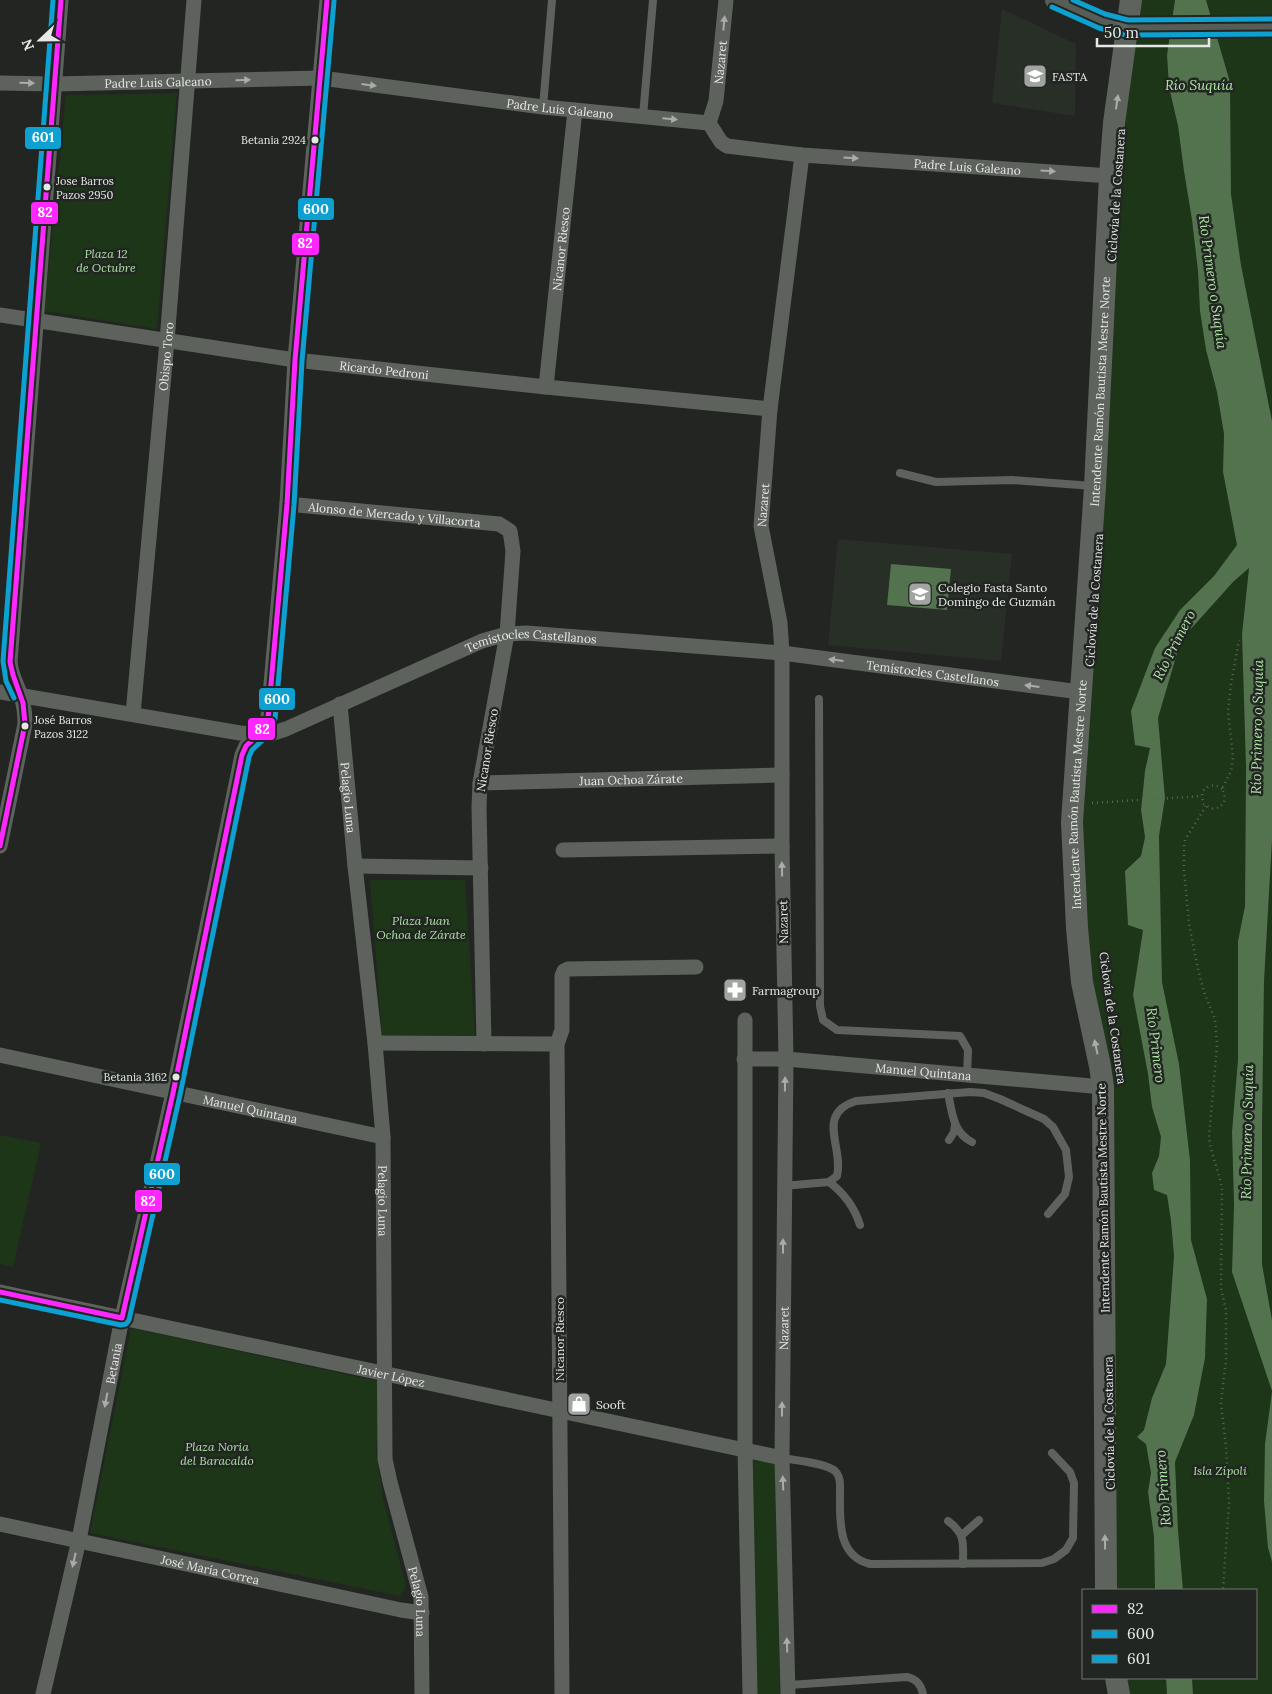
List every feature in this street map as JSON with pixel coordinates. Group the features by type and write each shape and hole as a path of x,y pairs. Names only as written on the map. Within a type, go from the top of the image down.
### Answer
{"main road":[{"path":"1055,0 1102,21 1132,28 1272,26"},
{"name":"Intendente Ramón Bautista Mestre Norte","path":"1106,1589 1103,1087 1082,982 1077,928 1072,822 1095,486 1110,176 1114,123 1132,28 1131,0"},
{"path":"1116,1679 1118,1694"}],"street":[{"path":"0,846 25,724 21,695 13,679 10,662 60,0"},
{"name":"Obispo Toro","path":"133,714 194,0"},
{"name":"Betania","path":"43,1694 79,1540 122,1318 173,1093 242,755 246,746 259,734 268,718 288,504 295,360 327,0"},
{"name":"Nazaret","path":"709,123 716,101 726,0"},
{"name":"Padre Luis Galeano","path":"0,83 54,84 321,78 543,107 709,123 721,142 727,146 802,155 1110,176"},
{"name":"Nicanor Riesco","path":"546,388 575,110"},
{"name":"Nazaret","path":"788,1690 782,1458 783,1186 786,1059 782,846 782,653 780,623 761,526 770,409 802,155"},
{"name":"Ricardo Pedroni","path":"0,315 166,342 295,360 546,388 770,409"},
{"name":"Alonso de Mercado y Villacorta","path":"288,504 500,524"},
{"name":"Nicanor Riesco","path":"484,1044 480,783 507,634 513,551 510,532 500,524"},
{"name":"Temístocles Castellanos","path":"0,692 240,733 270,734 286,729 482,641 507,634 526,632 782,653 1080,692"},
{"name":"Pelagio Luna","path":"340,704 354,866 375,1043 383,1137 385,1459 419,1584 422,1613 422,1694"},
{"name":"Juan Ochoa Zárate","path":"480,783 782,775"},
{"path":"563,850 782,846"},
{"path":"354,866 481,868"},
{"name":"Nicanor Riesco","path":"562,1694 557,1044 562,1030 562,976 568,969 696,967"},
{"path":"745,1020 745,1449 750,1694"},
{"path":"375,1043 557,1044"},
{"name":"Manuel Quintana","path":"0,1055 383,1137"},
{"name":"Manuel Quintana","path":"744,1059 786,1059 1103,1087"},
{"name":"Javier López","path":"0,1292 782,1458"},
{"name":"José María Correa","path":"0,1524 422,1613"}],"lane":[{"path":"543,107 552,0"},
{"path":"643,116 654,0"},
{"path":"900,473 936,482 1012,480 1095,486"},
{"path":"819,699 820,1006 823,1020 837,1030 960,1036 968,1050 967,1076"},
{"path":"783,1186 828,1182 837,1176 839,1162 833,1122 834,1116 842,1108 856,1101 948,1093 984,1093 1044,1119 1053,1126 1066,1150 1070,1177 1065,1194 1048,1214"},
{"path":"948,1093 955,1125 954,1132 948,1140"},
{"path":"955,1125 964,1138 972,1142"},
{"path":"828,1182 840,1190 848,1200 857,1215 860,1225"},
{"path":"782,1458 826,1466 834,1471 840,1480 840,1526 842,1537 849,1551 856,1558 870,1564 1042,1563 1054,1559 1066,1550 1073,1538 1074,1483 1070,1472 1052,1453"},
{"path":"962,1535 979,1520"},
{"path":"948,1521 962,1535 963,1564"},
{"path":"788,1690 907,1677 914,1678 919,1683 923,1694"}],"path":[{"path":"1222,789 1231,771 1232,757 1228,711 1239,640"},
{"path":"1211,786 1219,787 1224,792 1225,800 1221,807 1213,809 1203,804 1202,796 1205,789 1211,786"},
{"path":"1091,795 1091,803"},
{"path":"1100,804 1202,796"},
{"path":"1206,806 1185,840 1184,870 1189,924 1204,992 1215,1019 1217,1045 1209,1137 1210,1151 1220,1175 1222,1189 1221,1288 1226,1310 1226,1350 1221,1403 1226,1448 1228,1503 1224,1589"}],"shaded area":[{"name":"FASTA","path":"1002,9 1076,44 1075,116 992,103"},
{"name":"Colegio Fasta Santo Domingo de Guzmán","path":"838,539 1012,554 1001,661 828,645"}],"green space":[{"path":"1131,0 1175,0 1167,55 1169,87 1178,126 1192,220 1198,271 1200,311 1206,350 1217,392 1224,434 1223,472 1237,545 1214,576 1180,610 1145,771 1141,810 1145,836 1141,856 1143,929 1133,995 1148,1074 1152,1107 1161,1137 1159,1156 1152,1173 1167,1194 1174,1256 1166,1364 1152,1398 1144,1430 1151,1473 1148,1492 1154,1537 1155,1589 1106,1589 1104,1106 1077,928"},
{"path":"1206,0 1272,0 1272,421 1241,265 1231,194 1230,82"},
{"name":"Plaza 12 de Octubre","path":"177,93 157,329 44,311 66,95"},
{"name":"Isla Zípoli","path":"1249,568 1242,634 1246,768 1245,906 1238,941 1238,1059 1232,1132 1234,1205 1232,1272 1272,1391 1265,1444 1268,1548 1272,1562 1272,1694 1193,1694 1192,1679 1257,1679 1257,1589 1183,1589 1175,1462 1194,1415 1205,1358 1207,1299 1191,1240 1190,1160 1179,1064 1162,982 1159,836 1165,798 1158,718 1181,640 1233,582"},
{"path":"1272,840 1272,1320 1262,1264 1262,1128 1264,982"},
{"name":"Plaza Juan Ochoa de Zárate","path":"370,880 465,880 475,1036 382,1036"},
{"path":"0,1135 41,1143 13,1267 0,1264"},
{"name":"Plaza Noria del Baracaldo","path":"131,1328 377,1381 381,1388 376,1452 383,1498 406,1586 400,1596 90,1533"},
{"path":"753,1459 775,1463 780,1694 755,1694"},
{"path":"1116,1679 1166,1679 1167,1694 1119,1694"}],"water":[{"name":"Río Suquía","path":"1175,0 1206,0 1230,82 1231,194 1241,265 1272,421 1272,840 1264,982 1262,1264 1272,1320 1272,1391 1232,1272 1234,1205 1232,1132 1238,1059 1238,941 1245,906 1246,768 1242,634 1249,568 1233,582 1181,640 1158,718 1165,798 1159,836 1162,982 1179,1064 1190,1160 1191,1240 1207,1299 1205,1358 1194,1415 1175,1462 1183,1589 1155,1589 1154,1537 1148,1492 1151,1473 1146,1444 1137,1437 1144,1430 1152,1398 1166,1364 1174,1256 1167,1195 1154,1190 1152,1173 1159,1156 1161,1137 1152,1107 1148,1074 1133,995 1143,930 1128,925 1125,871 1141,856 1145,837 1141,810 1145,771 1150,748 1135,745 1131,711 1155,648 1180,610 1214,576 1237,545 1223,472 1224,434 1217,392 1206,350 1200,311 1198,271 1192,220 1178,126 1169,87 1167,55"},
{"path":"891,564 951,569 947,610 887,605"},
{"path":"1272,1391 1272,1562 1268,1548 1264,1501 1265,1444"},
{"path":"1166,1679 1192,1679 1193,1694 1167,1694"}],"transit line":[{"name":"601","path":"14,698 6,681 3,661 53,0"},
{"name":"82","path":"0,846 25,724 23,703 10,662 61,0"},
{"name":"82","path":"0,1292 122,1318 173,1093 242,755 246,746 259,734 268,718 287,504 295,360 327,0"},
{"name":"601","path":"1073,0 1105,14 1128,20 1272,19"},
{"name":"600","path":"0,1300 121,1325 126,1324 129,1320 180,1095 249,757 252,750 265,738 275,719 294,505 302,361 334,1"},
{"name":"600","path":"1052,7 1099,28 1126,35 1272,34"}],"place":[{"name":"FASTA","path":"1035,76"},
{"name":"Betania 2924","path":"315,140"},
{"name":"Jose Barros Pazos 2950","path":"47,187"},
{"name":"Colegio Fasta Santo Domingo de Guzmán","path":"920,594"},
{"name":"José Barros Pazos 3122","path":"25,726"},
{"name":"Farmagroup","path":"735,990"},
{"name":"Betania 3162","path":"176,1077"},
{"name":"Sooft","path":"579,1404"}],"water label":[{"name":"Río Primero o Suquía","path":"1213,282"},
{"name":"Río Primero","path":"1174,645"},
{"name":"Río Primero o Suquía","path":"1257,727"},
{"name":"Río Primero","path":"1156,1045"},
{"name":"Río Primero o Suquía","path":"1247,1132"},
{"name":"Río Primero","path":"1163,1488"}]}
